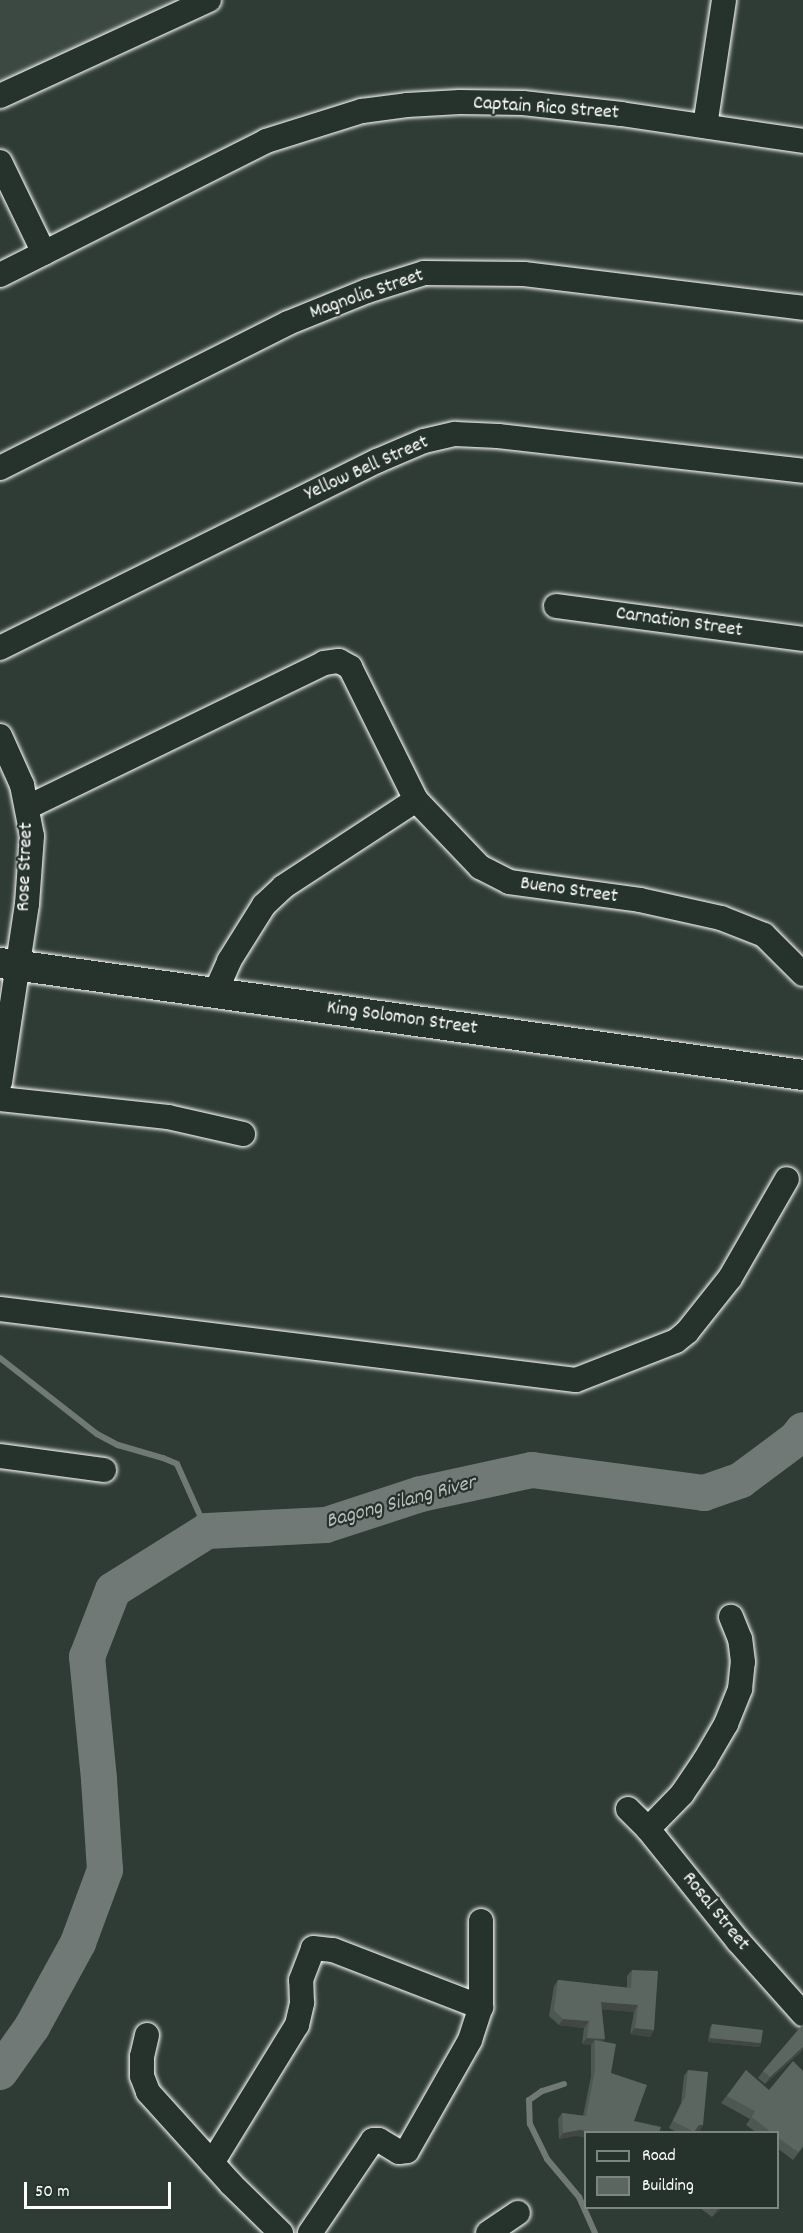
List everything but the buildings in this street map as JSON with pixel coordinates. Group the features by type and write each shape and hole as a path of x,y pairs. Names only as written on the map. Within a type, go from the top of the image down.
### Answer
{"street":[{"path":"0,96 209,0"},
{"path":"705,126 724,0"},
{"name":"Captain Rico Street","path":"0,275 266,141 362,111 449,103 523,103 803,141"},
{"path":"0,162 44,253"},
{"name":"Magnolia Street","path":"0,468 288,323 367,291 424,273 524,274 803,308"},
{"name":"Yellow Bell Street","path":"0,648 377,461 424,441 455,434 498,436 803,471"},
{"name":"Carnation Street","path":"556,606 803,639"},
{"name":"Bueno Street","path":"28,807 324,663 339,661 350,667 416,800 480,867 509,882 640,900 721,918 764,935 803,974"},
{"name":"Rose Street","path":"0,736 22,785 32,836 30,868 9,965 0,1082"},
{"path":"215,993 229,962 264,905 283,887 416,800"},
{"name":"King Solomon Street","path":"9,965 803,1075"},
{"path":"0,1099 168,1117 243,1134"},
{"path":"0,1310 576,1380 676,1341 687,1332 730,1278 787,1179"},
{"path":"0,1456 104,1470"},
{"path":"648,1829 682,1794 705,1761 726,1724 740,1689 743,1662 740,1639 732,1617"},
{"name":"Rosal Street","path":"627,1809 648,1829 738,1941 803,2014"},
{"path":"310,2233 373,2140 379,2140 399,2152 407,2151 470,2040 481,2007 481,1921"},
{"path":"212,2163 297,2025 302,2003 301,1980 313,1948 333,1950 481,2007"},
{"path":"147,2035 142,2056 142,2076 148,2092 212,2163 280,2233"},
{"path":"488,2233 519,2213"}],"shaded area":[{"path":"0,0 198,0 0,90"}],"waterway":[{"path":"0,1358 97,1434 118,1445 177,1464 207,1531"},
{"name":"Bagong Silang River","path":"0,2072 32,2027 78,1943 105,1870 87,1657 113,1590 207,1531 326,1525 421,1494 532,1470 704,1493 741,1480 796,1439 803,1430"},
{"path":"564,2084 542,2091 529,2100 530,2124 547,2159 579,2197 584,2208"},
{"path":"584,2209 595,2233"}]}
